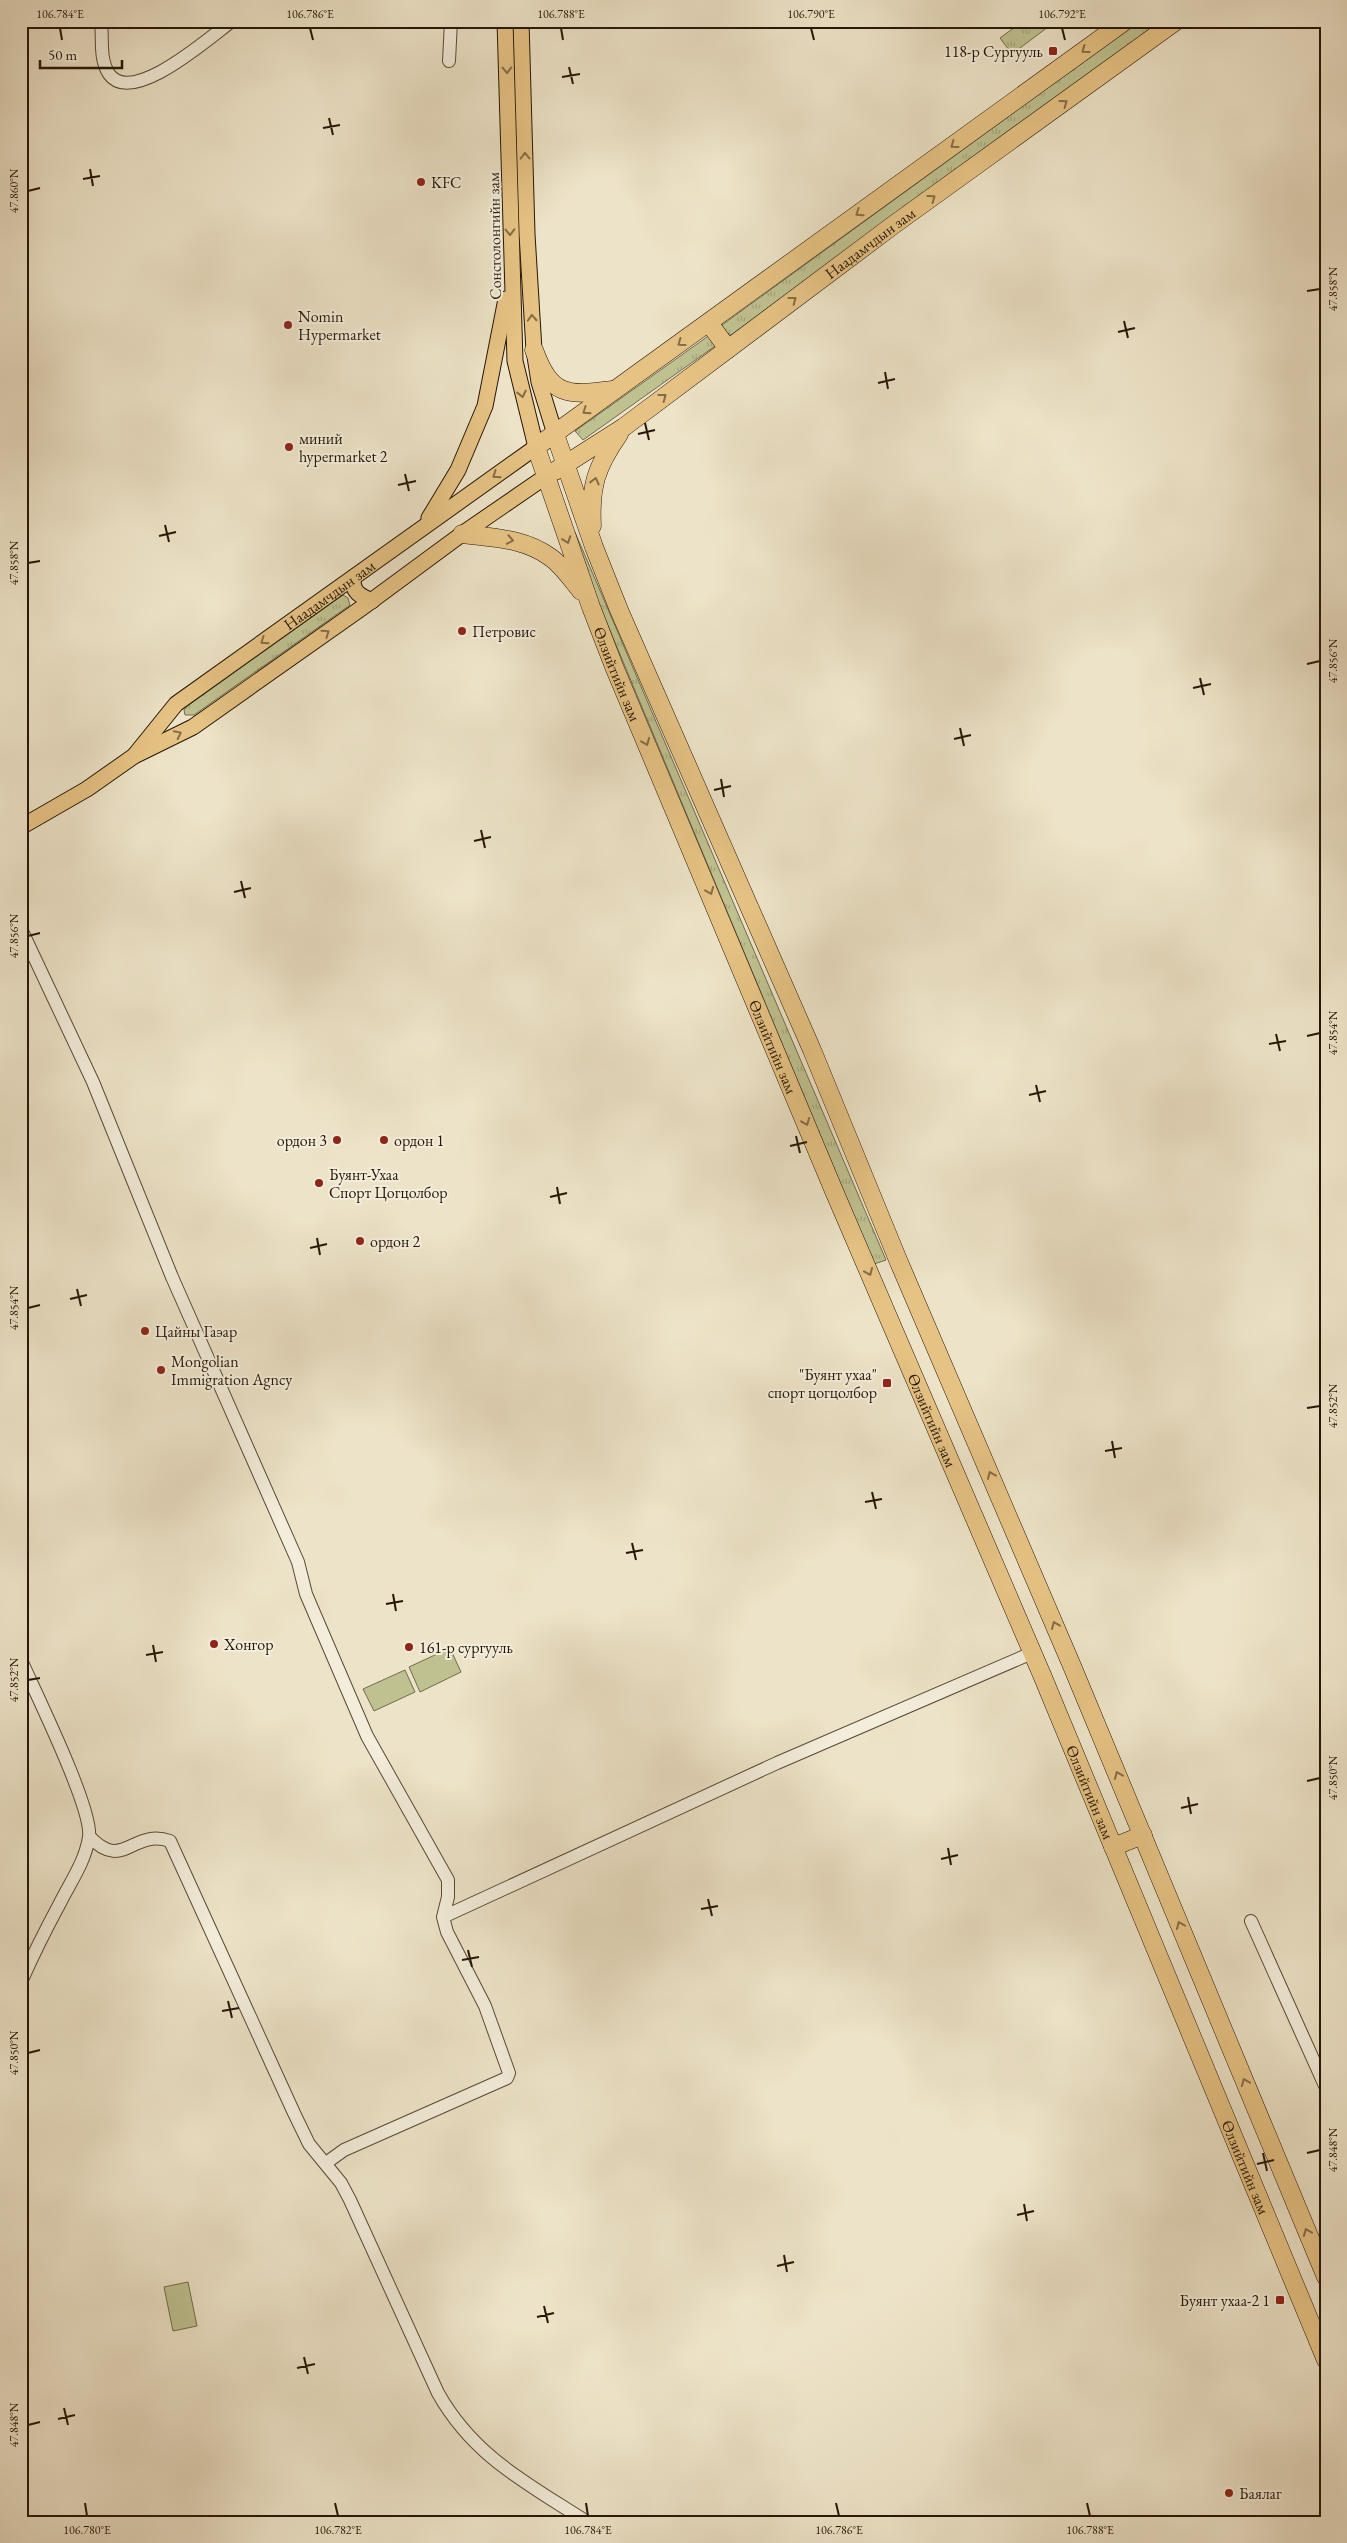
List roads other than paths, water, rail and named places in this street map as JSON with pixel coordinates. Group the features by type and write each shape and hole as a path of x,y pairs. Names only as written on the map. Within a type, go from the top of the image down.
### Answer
{"highway":[{"name":"Наадамчдын зам","path":"536,447 1125,21"},
{"name":"Наадамчдын зам","path":"545,478 624,427 892,226 1176,21"},
{"path":"708,323 728,349"},
{"path":"534,350 543,374 554,385 568,391 584,394 618,389"},
{"path":"594,547 591,498 594,478 603,456 624,427"},
{"name":"Өлзийтийн зам","path":"555,434 564,465 594,547 623,618 812,1050 1143,1835 1326,2278"},
{"name":"Өлзийтийн зам","path":"536,447 545,478 588,599 615,669 741,963 834,1191 1032,1653 1326,2360"},
{"path":"462,534 509,539 533,546 552,558 588,599"},
{"path":"1113,1847 1143,1835"}],"main road":[{"name":"Сонсголонгийн зам","path":"505,21 515,361 536,447"},
{"name":"Сонсголонгийн зам","path":"521,21 527,234 534,350 539,382 555,434"},
{"path":"425,524 458,470 485,406 494,369 511,268"},
{"name":"Наадамчдын зам","path":"134,756 176,704 425,524 536,447"},
{"name":"Наадамчдын зам","path":"21,827 87,789 134,756 193,727 372,601 462,534 545,478"},
{"path":"352,578 352,586 356,593 372,601"},
{"path":"339,588 351,596 355,613"}],"street":[{"path":"101,21 103,53 108,72 114,80 123,84 154,76 232,21"},
{"path":"449,61 451,21"},
{"path":"21,929 93,1082 172,1277 298,1562 306,1594 367,1736 448,1880 448,1897 443,1918 455,1951 485,2006 509,2072 507,2078 344,2150 326,2163"},
{"path":"443,1918 777,1763 1032,1653"},
{"path":"21,1660 79,1792 89,1836 78,1874 33,1953 21,1982"},
{"path":"89,1836 101,1849 118,1852 147,1838 161,1838 170,1841 309,2144 326,2163 350,2200 438,2393 450,2414 480,2449 501,2466 587,2522"},
{"path":"1251,1921 1326,2088"}],"place":[{"name":"118-р Сургууль","path":"1053,51"},
{"name":"KFC","path":"421,182"},
{"name":"Nomin Hypermarket","path":"288,325"},
{"name":"миний hypermarket 2","path":"289,447"},
{"name":"Петровис","path":"462,631"},
{"name":"ордон 3","path":"337,1140"},
{"name":"ордон 1","path":"384,1140"},
{"name":"Буянт-Ухаа Спорт Цогцолбор","path":"319,1183"},
{"name":"ордон 2","path":"360,1241"},
{"name":"Цайны Гаэар","path":"145,1331"},
{"name":"Mongolian Immigration Agncy","path":"161,1370"},
{"name":"\"Буянт ухаа\" спорт цогцолбор","path":"887,1383"},
{"name":"Хонгор","path":"214,1644"},
{"name":"161-р сургууль","path":"409,1647"},
{"name":"Буянт ухаа-2 1","path":"1280,2300"},
{"name":"Баялаг","path":"1229,2493"}]}
